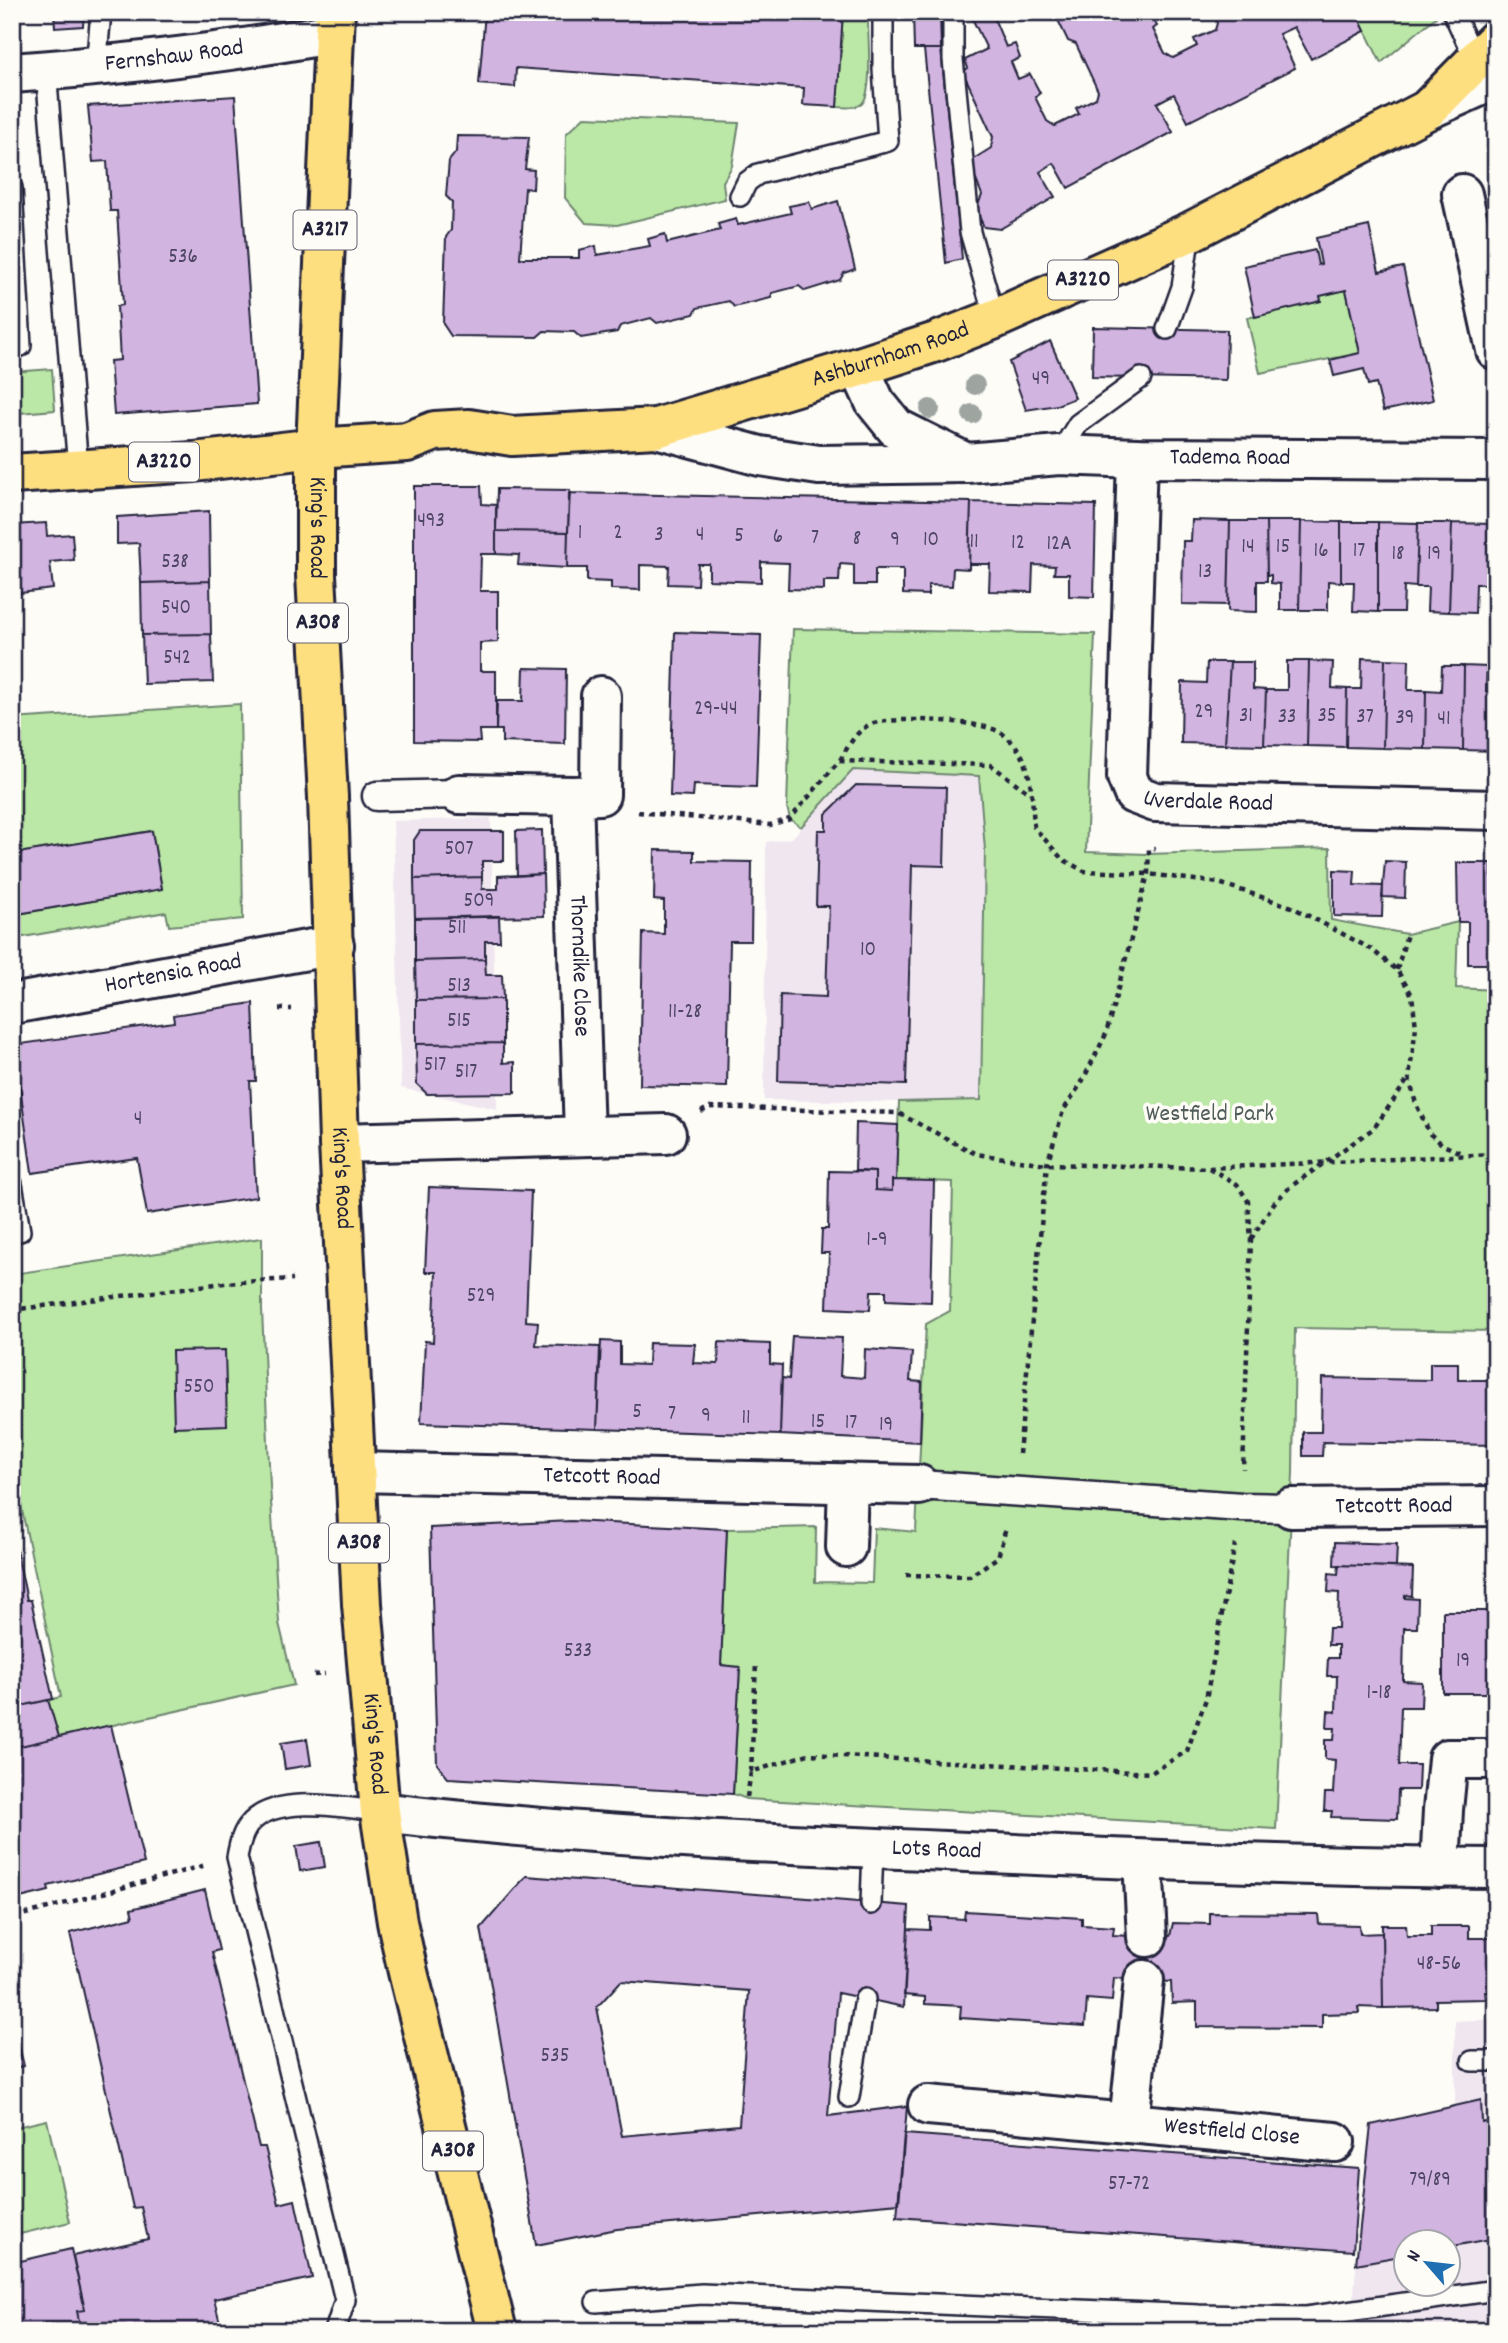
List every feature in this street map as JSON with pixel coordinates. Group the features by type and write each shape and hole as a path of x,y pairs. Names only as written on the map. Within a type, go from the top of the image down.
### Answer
{"main road":[{"name":"King's Road","path":"335,23 316,448 316,575 334,944 339,1143 364,1636 380,1812 405,1962 497,2331"},
{"name":"Ashburnham Road","path":"316,448 407,442 435,430 469,429 512,436 656,428 936,342 995,319 1190,232 1427,110 1489,61"},
{"name":"A3220","path":"12,474 194,462 316,448"}],"street":[{"name":"Fernshaw Road","path":"29,72 224,53 335,23"},
{"path":"1462,194 1496,350"},
{"path":"859,367 875,402 896,428 967,463"},
{"name":"Tadema Road","path":"656,428 760,456 819,465 967,463 1059,455 1137,458 1496,460"},
{"name":"Uverdale Road","path":"1137,458 1127,777 1134,794 1155,802 1496,810"},
{"path":"377,796 600,795 601,696"},
{"name":"Thorndike Close","path":"573,796 584,1135"},
{"name":"Hortensia Road","path":"12,1004 334,944"},
{"path":"339,1143 666,1134"},
{"name":"Tetcott Road","path":"355,1472 919,1485"},
{"path":"846,1547 848,1483"},
{"path":"919,1485 1291,1508"},
{"name":"Tetcott Road","path":"1291,1508 1496,1506"},
{"path":"1440,1868 1448,1759 1496,1759"},
{"name":"Lots Road","path":"380,1812 526,1827 738,1843 1143,1860 1496,1868"},
{"path":"1143,1860 1147,1937"},
{"name":"Westfield Close","path":"1129,2123 1144,1980"},
{"name":"Westfield Close","path":"928,2105 1335,2142"}],"lane":[{"path":"96,67 101,12"},
{"path":"740,196 747,182 758,174 888,141 883,69 883,12"},
{"path":"953,12 953,60 970,232 995,319"},
{"path":"1453,12 1489,61"},
{"path":"29,72 79,469"},
{"path":"12,188 21,346 12,346"},
{"path":"1167,329 1182,287 1190,232"},
{"path":"1059,455 1078,424 1141,378"},
{"path":"12,1184 20,1231"},
{"path":"335,2331 345,2300 237,1857 248,1824 270,1810 291,1805 336,1806 380,1812"},
{"path":"871,1904 873,1848"},
{"path":"849,2097 865,1999"},
{"path":"1472,2061 1496,2062"},
{"path":"596,2302 702,2294 1199,2315 1307,2317 1496,2290"}],"path":[{"path":"627,811 770,825 790,819 839,761 856,735 869,725 889,720 971,724 995,728 1006,736 1027,762 1034,827 1062,859 1084,871 1148,874 1219,883 1292,907 1371,949 1397,970 1412,995 1416,1027 1409,1078 1416,1104 1430,1133 1443,1146 1464,1154"},
{"path":"839,761 990,765 1032,795"},
{"path":"906,1576 970,1576 998,1558 1015,1492 1047,1164 1063,1111 1082,1082 1105,1034 1148,874"},
{"path":"1397,970 1407,934"},
{"path":"279,1009 294,1009"},
{"path":"1251,1240 1274,1203 1290,1187 1374,1128 1409,1078"},
{"path":"666,1134 710,1107 898,1113 976,1154 1047,1164 1209,1168 1496,1154"},
{"path":"751,1772 808,1754 818,1754 1151,1773 1187,1751 1206,1699 1241,1507 1251,1240 1248,1201 1237,1184 1209,1168"},
{"path":"12,1310 224,1283 293,1279"},
{"path":"738,1843 751,1772 756,1662"},
{"path":"15,1917 237,1857"}],"shaded area":[{"path":"853,770 979,776 985,850 981,1100 764,1100 766,842 792,838"},
{"path":"491,818 497,1109 401,1088 393,821"},
{"path":"1496,2019 1496,2331 1352,2331 1371,2125 1455,2106 1455,2021"}],"green space":[{"path":"843,12 867,12 868,22 867,91 860,105 851,107 837,107"},
{"path":"1356,12 1436,12 1437,16 1381,63"},
{"path":"584,117 739,123 732,166 723,182 725,199 617,225 586,223 565,198 566,134"},
{"path":"1346,290 1360,353 1260,373 1247,318 1321,301 1320,296"},
{"path":"52,369 55,410 20,413 21,422 12,423 12,372"},
{"name":"Westfield Park","path":"793,629 1095,634 1086,852 1148,854 1330,848 1331,920 1407,934 1458,922 1456,988 1496,990 1496,1331 1295,1328 1293,1473 1276,1829 747,1799 733,1794 740,1668 721,1665 727,1529 816,1527 815,1582 872,1583 874,1528 916,1532 926,1324 950,1311 953,1182 896,1180 899,1102 981,1100 985,850 979,776 853,770 801,827 790,819 787,807"},
{"path":"240,704 243,919 169,926 166,912 12,939 12,915 162,889 152,831 12,854 12,719"},
{"path":"262,1238 262,1310 279,1623 294,1685 59,1737 48,1700 61,1697 19,1496 12,1497 12,1274"},
{"path":"47,2120 70,2222 12,2236 12,2128"}],"building":[{"path":"54,12 84,12 83,26 55,28"},
{"path":"485,12 700,12 741,15 744,12 757,12 759,15 807,18 808,12 843,12 837,107 803,105 804,88 516,68 515,87 479,84"},
{"path":"913,12 940,12 941,49 914,49"},
{"path":"969,12 1000,12 993,16 1006,47 1015,44 1020,58 1011,62 1018,79 1030,74 1040,93 1035,97 1047,121 1055,126 1079,114 1076,108 1096,98 1098,91 1076,44 1068,41 1056,16 1057,12 1120,12 1122,15 1129,12 1149,12 1157,26 1153,29 1165,53 1173,58 1197,46 1194,39 1215,30 1217,23 1212,12 1356,12 1365,31 1311,59 1294,27 1279,34 1295,68 1188,122 1174,94 1157,103 1173,132 1068,188 1054,163 1040,172 1055,197 1000,229 984,227 976,210 982,195 969,162 991,148 993,137 963,72 968,68 965,60 987,49"},
{"path":"924,49 941,49 962,259 946,263"},
{"path":"235,96 257,404 114,415 110,361 120,360 117,306 123,305 117,211 110,211 107,161 93,162 88,106"},
{"path":"457,136 529,137 525,169 534,170 533,189 525,188 520,258 579,258 579,250 596,246 597,255 650,246 648,239 665,234 667,243 720,230 718,224 736,219 738,225 791,213 789,206 809,202 812,209 838,201 855,269 844,273 840,280 805,291 799,286 772,293 771,298 734,307 729,301 697,308 694,314 657,323 651,318 620,326 617,332 581,338 574,332 544,331 537,337 451,336 443,324 446,237 451,230 452,202 446,196 449,161 456,152"},
{"path":"1369,226 1379,272 1403,267 1433,400 1383,411 1376,383 1368,385 1364,369 1334,376 1330,360 1360,353 1346,290 1320,296 1321,301 1255,317 1244,266 1315,250 1318,265 1321,264 1316,238"},
{"path":"1093,327 1227,330 1226,380 1092,377"},
{"path":"1050,341 1075,398 1057,405 1026,410 1009,362"},
{"path":"414,486 481,486 482,504 496,505 496,554 481,554 480,591 498,591 498,642 480,643 480,671 496,671 496,730 479,730 480,742 414,741"},
{"path":"497,489 570,490 568,532 496,531"},
{"path":"569,493 971,502 969,569 953,568 952,586 928,585 928,595 903,594 903,569 875,569 875,585 854,585 854,565 840,564 839,581 824,581 824,590 788,589 789,563 761,562 761,582 709,580 709,564 698,564 697,585 668,584 669,566 640,565 640,590 611,589 611,582 587,581 587,568 567,568"},
{"path":"971,502 1096,505 1094,597 1069,596 1069,574 1054,574 1055,566 1033,565 1032,592 989,591 990,564 969,564"},
{"path":"209,511 210,581 141,583 139,543 117,544 117,517"},
{"path":"1192,520 1230,521 1228,605 1182,604 1183,541 1191,541"},
{"path":"1230,521 1266,521 1267,581 1257,581 1257,612 1228,611"},
{"path":"1266,521 1301,521 1299,610 1280,610 1280,584 1271,583 1271,575 1267,575"},
{"path":"1301,521 1341,522 1341,582 1328,581 1328,610 1299,610"},
{"path":"1341,522 1378,522 1378,612 1353,611 1354,582 1341,582"},
{"path":"1378,522 1418,523 1416,587 1404,586 1403,612 1378,612"},
{"path":"46,523 47,536 72,534 74,560 50,562 53,589 12,594 12,525"},
{"path":"1418,523 1452,523 1449,612 1427,611 1428,587 1416,587"},
{"path":"1452,523 1491,524 1489,584 1476,584 1475,613 1449,612"},
{"path":"1491,524 1496,524 1496,584 1489,584"},
{"path":"496,531 568,532 567,568 518,565 519,555 496,554"},
{"path":"210,581 211,634 142,635 141,583"},
{"path":"675,632 761,635 756,787 694,785 693,797 670,796"},
{"path":"211,634 213,682 144,684 142,635"},
{"path":"1362,658 1385,659 1383,748 1346,747 1347,689 1361,689"},
{"path":"1385,659 1409,660 1408,690 1426,690 1425,749 1383,748"},
{"path":"1287,661 1309,661 1307,746 1264,745 1266,690 1287,690"},
{"path":"1309,661 1333,662 1332,688 1347,689 1346,747 1307,746"},
{"path":"1207,662 1230,662 1225,744 1181,743 1182,682 1206,683"},
{"path":"1230,662 1253,662 1253,689 1266,690 1264,745 1225,744"},
{"path":"1442,666 1464,666 1463,750 1425,749 1426,690 1441,691"},
{"path":"1464,666 1487,667 1486,691 1496,691 1496,751 1463,750"},
{"path":"524,668 566,669 565,744 502,742 502,730 496,730 497,701 523,701"},
{"path":"856,785 946,787 944,866 912,865 906,1085 778,1081 780,995 826,997 829,906 816,906 818,830 826,830 826,814"},
{"path":"542,830 543,874 517,876 516,831"},
{"path":"152,831 162,889 12,915 12,854"},
{"path":"420,831 504,831 504,861 482,861 482,877 414,879 414,840"},
{"path":"655,850 694,851 694,861 752,862 751,941 730,941 727,1087 640,1085 643,933 664,934 664,901 654,900"},
{"path":"1385,861 1406,862 1405,898 1382,897"},
{"path":"1457,863 1492,863 1491,964 1468,964 1468,922 1458,922"},
{"path":"1492,863 1496,864 1496,965 1491,964"},
{"path":"1334,870 1355,871 1354,885 1383,886 1382,917 1334,916"},
{"path":"543,874 544,916 415,918 414,879 482,877 482,889 498,889 498,876"},
{"path":"499,916 500,941 485,941 485,959 415,961 415,918"},
{"path":"485,959 486,975 502,975 503,999 416,1000 415,961"},
{"path":"503,999 503,1043 416,1044 416,1000"},
{"path":"253,1003 256,1081 250,1081 256,1197 147,1214 137,1158 32,1173 14,1045 174,1022 173,1015"},
{"path":"503,1043 503,1063 515,1062 515,1093 427,1094 417,1084 416,1044"},
{"path":"856,1123 898,1125 896,1180 892,1180 892,1191 875,1190 875,1172 855,1171"},
{"path":"829,1171 875,1172 875,1190 892,1191 892,1180 934,1181 931,1302 886,1300 886,1291 871,1291 870,1310 827,1308 829,1253 821,1253 822,1229 828,1229"},
{"path":"429,1187 531,1191 526,1321 538,1322 536,1345 600,1347 597,1429 421,1423 425,1341 433,1342 436,1272 425,1272"},
{"path":"792,1336 842,1338 840,1376 864,1378 865,1349 912,1352 910,1381 922,1382 920,1442 780,1435 782,1378 789,1379"},
{"path":"601,1341 620,1342 620,1364 648,1365 649,1343 695,1344 693,1363 718,1364 719,1342 770,1344 770,1364 782,1365 780,1435 597,1429"},
{"path":"225,1350 227,1425 174,1427 172,1351"},
{"path":"1430,1363 1458,1363 1458,1380 1496,1380 1496,1445 1323,1442 1322,1456 1303,1456 1303,1432 1321,1432 1322,1378 1430,1380"},
{"path":"571,1521 727,1529 721,1665 740,1667 733,1794 448,1778 437,1764 430,1528"},
{"path":"14,1538 53,1699 12,1708"},
{"path":"1335,1542 1397,1544 1396,1567 1334,1565"},
{"path":"1339,1565 1413,1568 1412,1596 1405,1595 1405,1598 1418,1599 1417,1628 1404,1628 1403,1681 1422,1682 1421,1707 1401,1707 1399,1765 1419,1765 1418,1790 1398,1790 1397,1819 1331,1817 1332,1811 1324,1811 1325,1793 1333,1793 1335,1760 1325,1759 1325,1740 1334,1740 1335,1728 1327,1728 1328,1711 1336,1712 1337,1676 1327,1676 1328,1658 1338,1658 1338,1645 1328,1645 1329,1628 1338,1628 1339,1593 1328,1592 1329,1573 1338,1574"},
{"path":"1443,1611 1496,1611 1496,1693 1443,1693"},
{"path":"48,1700 59,1737 12,1748 12,1708"},
{"path":"111,1725 144,1863 48,1886 49,1891 16,1899 12,1883 12,1748"},
{"path":"307,1739 311,1765 285,1769 281,1743"},
{"path":"321,1842 325,1867 300,1871 296,1846"},
{"path":"526,1876 909,1906 904,2007 838,1993 828,2116 907,2106 899,2203 617,2229 536,2245 481,1928","holes":["621,1981 749,1991 739,2125 622,2136 597,2007"]},
{"path":"205,1890 219,1950 212,1952 259,2147 265,2147 279,2204 295,2200 312,2278 214,2299 222,2331 81,2331 77,2311 85,2310 73,2256 148,2239 141,2207 133,2208 70,1933 133,1917 131,1909"},
{"path":"965,1911 1082,1918 1082,1925 1114,1927 1113,1935 1147,1937 1144,1980 1114,1978 1112,2001 1087,1999 1085,2026 960,2018 961,2006 925,2004 925,1997 904,1995 908,1929 930,1930 930,1917 964,1919"},
{"path":"1210,1913 1318,1914 1319,1924 1359,1925 1360,1934 1382,1933 1383,2008 1358,2007 1359,2013 1322,2014 1322,2028 1197,2027 1197,2002 1172,2003 1171,1982 1144,1980 1147,1937 1170,1936 1173,1923 1210,1924"},
{"path":"1382,1925 1406,1925 1407,1936 1431,1936 1431,1926 1469,1926 1469,1938 1496,1938 1496,1992 1485,1992 1486,1999 1436,2000 1436,2007 1383,2008"},
{"path":"12,2017 24,2066 12,2068"},
{"path":"1481,2100 1482,2122 1496,2123 1496,2238 1462,2244 1462,2228 1392,2228 1392,2258 1356,2264 1371,2125"},
{"path":"904,2134 1359,2168 1353,2251 897,2217"},
{"path":"71,2249 85,2310 77,2311 81,2331 12,2331 12,2263"}]}
